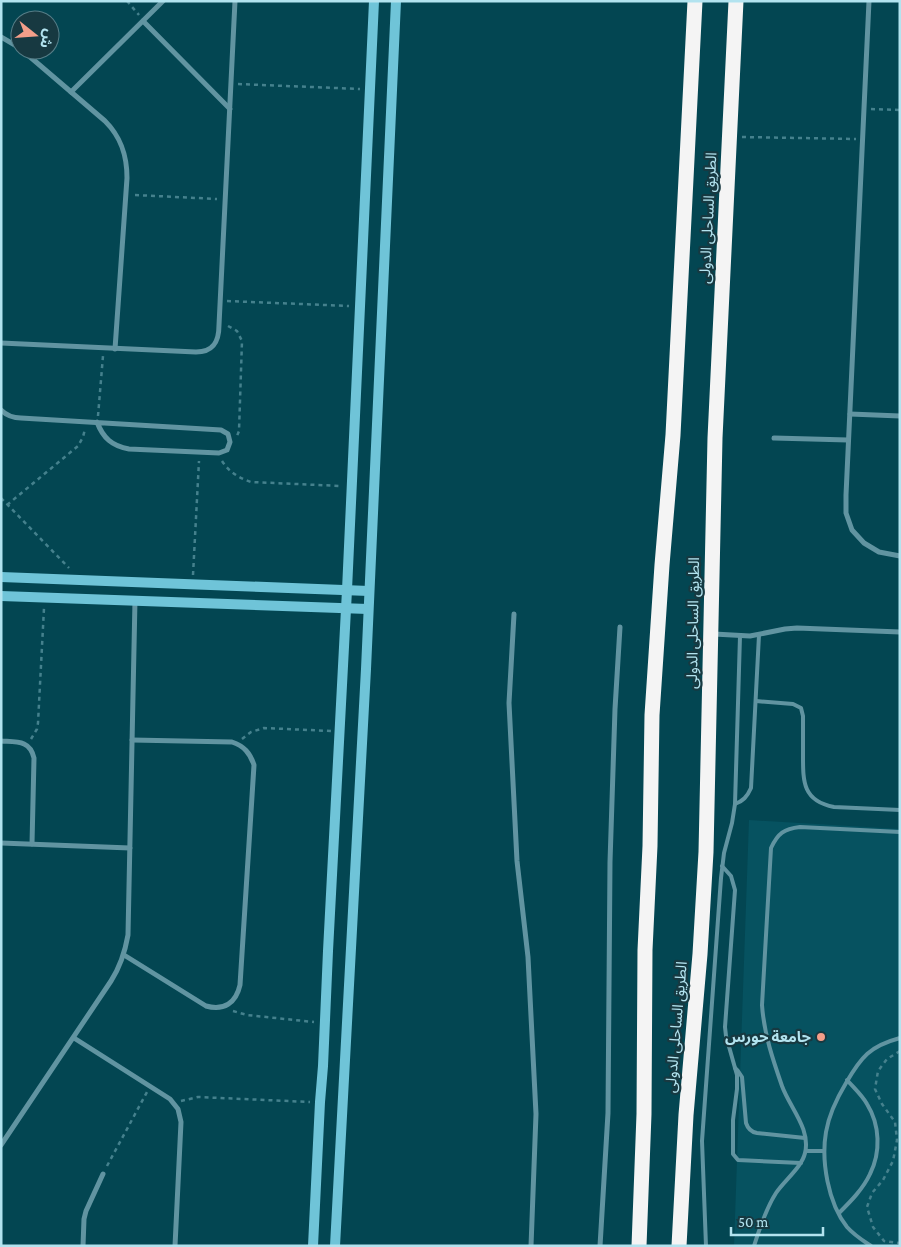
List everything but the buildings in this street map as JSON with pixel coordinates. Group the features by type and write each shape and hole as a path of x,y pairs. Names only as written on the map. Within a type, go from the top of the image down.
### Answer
{"highway":[{"name":"الطريق الساحلى الدولى","path":"639,1246 644,1123 645,950 650,846 652,715 673,435 695,1"},
{"name":"الطريق الساحلى الدولى","path":"679,1246 686,1115 704,903 715,438 736,1"}],"main road":[{"path":"313,1246 347,590 374,1"},
{"path":"335,1246 369,591 396,1"},
{"path":"1,577 369,591"},
{"path":"1,596 368,609"}],"street":[{"path":"71,92 163,1"},
{"path":"1,343 196,352 205,351 214,346 219,335 220,325 235,1"},
{"path":"869,1 846,513 852,530 864,543 879,552 900,556"},
{"path":"144,21 230,109"},
{"path":"34,60 105,121 118,136 122,146 126,161 127,178 115,349"},
{"path":"1,410 15,418 98,422 220,430 228,434 230,442 227,450 219,453 121,448 108,441 98,422"},
{"path":"850,414 900,416"},
{"path":"774,438 848,440"},
{"path":"1,1145 111,982 124,954 128,935 135,600"},
{"path":"514,614 509,703 517,861 528,957 536,1114 531,1246"},
{"path":"600,1246 608,1113 610,862 615,709 620,627"},
{"path":"711,634 759,635 797,628 900,632"},
{"path":"124,954 206,1006 219,1008 226,1006 236,998 240,985 254,765 248,752 238,744 226,742 132,740"},
{"path":"1,741 24,744 31,750 34,758 32,844"},
{"path":"1,843 130,848"},
{"path":"74,1038 175,1104 180,1115 180,1122 174,1246"},
{"path":"82,1246 86,1211 103,1174"}],"lane":[{"path":"735,804 748,796 751,788 759,635"},
{"path":"706,1246 702,1141 722,866 735,804 740,636"},
{"path":"756,701 794,704 801,708 803,716 803,778 807,790 816,800 834,806 900,810"},
{"path":"754,1246 775,1196 782,1184 801,1163 806,1151 801,1123 782,1087 767,1038 762,1005 771,848 775,839 782,832 791,828 900,832"},
{"path":"722,866 731,876 735,890 725,1028 737,1075 732,1135 733,1154 735,1158 742,1160 801,1163"},
{"path":"871,1246 847,1226 839,1213 825,1169 826,1132 830,1114 837,1097 860,1060 886,1042 900,1038"},
{"path":"735,1068 742,1078 746,1123 751,1131 805,1138"},
{"path":"839,1213 863,1186 870,1174 876,1160 878,1146 874,1117 868,1104 847,1080"},
{"path":"806,1151 824,1151"}],"path":[{"path":"127,1 144,21"},
{"path":"231,84 370,90"},
{"path":"864,109 900,110"},
{"path":"729,137 863,139"},
{"path":"126,194 226,200"},
{"path":"221,301 360,306"},
{"path":"220,325 232,327 237,331 242,341 239,431 237,436 230,442"},
{"path":"98,422 104,348"},
{"path":"8,505 78,446 85,432 84,422"},
{"path":"192,584 199,452"},
{"path":"219,453 230,471 243,480 250,482 352,486"},
{"path":"1,498 80,580"},
{"path":"24,744 32,738 37,728 44,597"},
{"path":"238,744 251,732 264,728 339,732"},
{"path":"226,1006 247,1015 325,1023"},
{"path":"103,1174 150,1086"},
{"path":"175,1104 198,1097 320,1102"}],"shaded area":[{"name":"جامعة حورس","path":"749,820 900,829 900,1246 734,1246"}],"place":[{"name":"جامعة حورس","path":"821,1037"}]}
